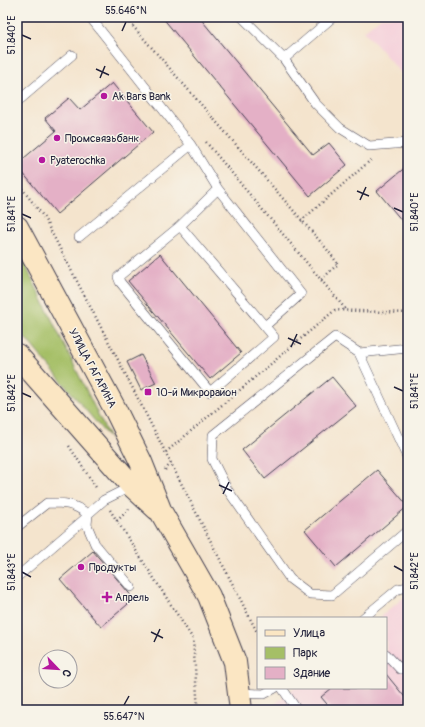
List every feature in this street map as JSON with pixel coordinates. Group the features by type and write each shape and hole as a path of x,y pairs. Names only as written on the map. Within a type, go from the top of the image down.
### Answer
{"main road":[{"name":"УЛИЦА ГАГАРИНА","path":"17,227 115,409 141,462 161,512 209,596 235,662 240,702"},
{"name":"УЛИЦА ГАГАРИНА","path":"17,355 132,486 161,512"}],"lane":[{"path":"90,17 191,145 218,189 301,294 265,326"},
{"path":"242,17 284,59 315,103 340,128 369,146 408,143"},
{"path":"284,59 333,17"},
{"path":"17,102 72,55"},
{"path":"79,237 191,145"},
{"path":"180,226 274,337 210,392 120,282 118,277 180,226 218,189"},
{"path":"408,459 359,352 335,337 213,435 212,459 227,489 290,579 310,594 332,595 408,530"},
{"path":"359,352 408,348"},
{"path":"17,577 104,500 132,486"},
{"path":"17,527 47,503 64,503 75,505 88,515"},
{"path":"88,515 87,525 95,544 131,587"},
{"path":"364,617 398,589 408,587"},
{"path":"387,655 400,669 408,662"},
{"path":"240,702 264,694 273,689"},
{"path":"283,689 298,710"}],"path":[{"path":"125,17 326,248 338,264 321,280"},
{"path":"204,139 347,311"},
{"path":"302,221 388,144"},
{"path":"17,182 43,216 257,632"},
{"path":"66,441 193,639 198,710"}],"shaded area":[{"path":"381,17 408,17 408,81 364,31"},
{"path":"408,594 408,710 268,710 293,689 387,689 387,617 380,617"}],"green space":[{"path":"17,248 110,439 17,328"}],"building":[{"path":"162,17 199,17 313,155 329,143 347,165 310,196"},
{"path":"112,83 153,132 57,214 17,166 17,164 56,131 45,118 69,98 80,110"},
{"path":"408,165 408,228 377,191"},
{"path":"160,254 241,353 210,379 128,281"},
{"path":"141,355 156,383 141,390 127,362"},
{"path":"332,377 356,406 265,479 242,450"},
{"path":"377,470 408,506 336,567 305,530"},
{"path":"93,551 134,599 101,627 60,579"},
{"path":"387,675 408,701 408,710 332,710 321,697 331,689 387,689"}],"place":[{"name":"Ak Bars Bank","path":"104,96"},
{"name":"Промсвязьбанк","path":"57,138"},
{"name":"Pyaterochka","path":"42,160"},
{"name":"10-й Микрорайон","path":"148,392"},
{"name":"Продукты","path":"81,567"},
{"name":"Апрель","path":"107,597"}]}
